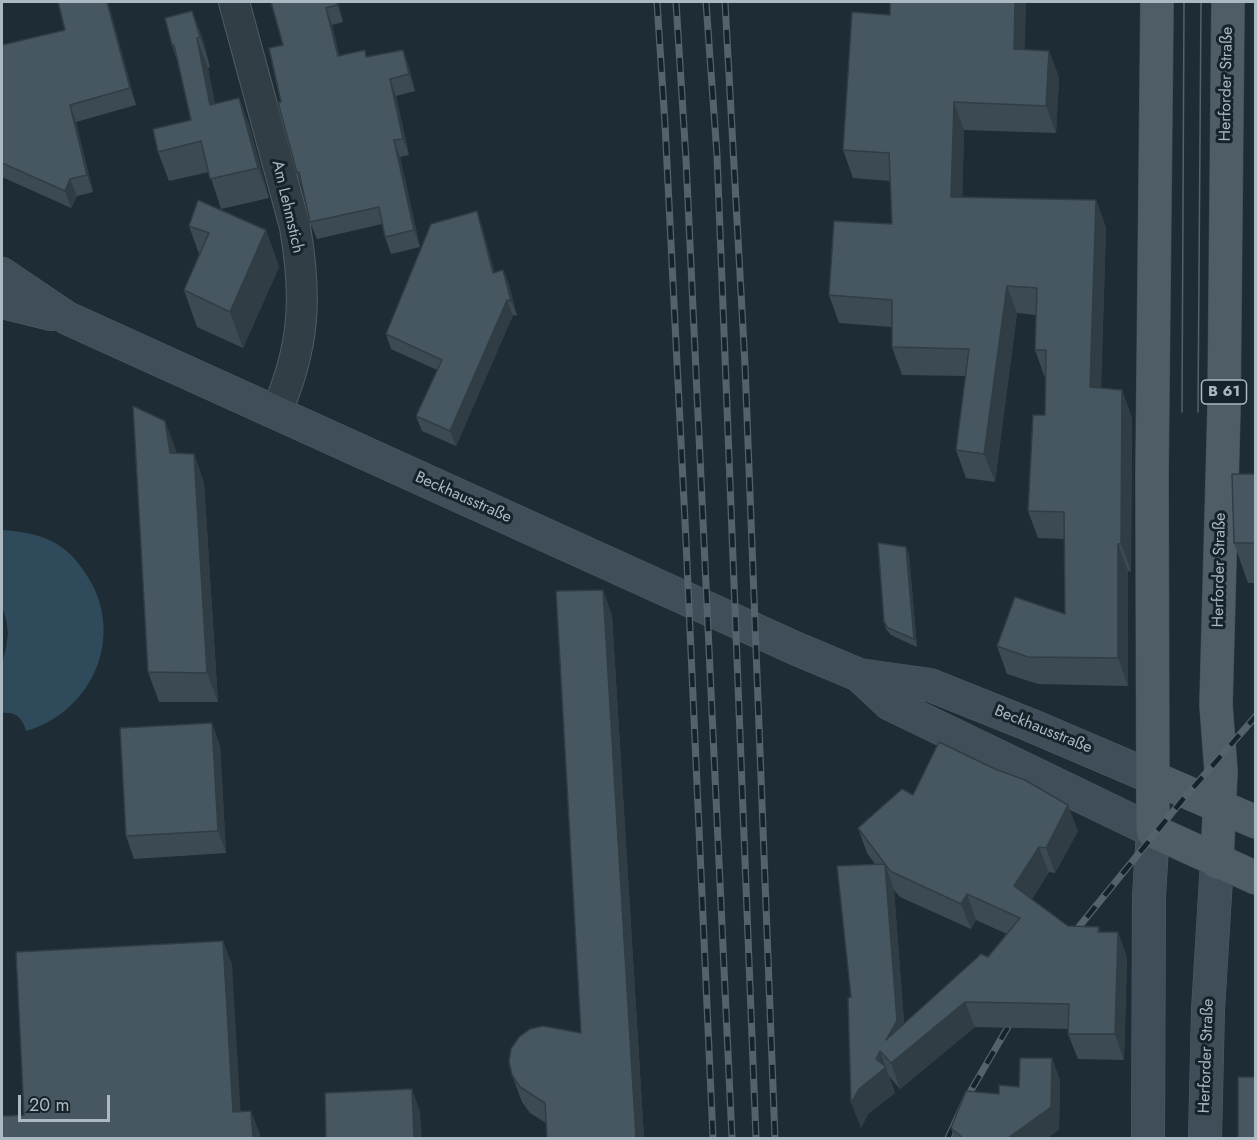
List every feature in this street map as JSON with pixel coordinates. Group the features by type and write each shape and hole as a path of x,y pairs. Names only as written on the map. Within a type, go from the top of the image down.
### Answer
{"main road":[{"path":"1148,1138 1149,896 1154,778 1152,475 1157,2"},
{"name":"Herforder Straße","path":"1204,1138 1208,1010 1221,771 1216,705 1224,408 1228,2"},
{"name":"Beckhausstraße","path":"2,274 67,318 859,675 930,685 1030,725 1256,822"},
{"name":"Beckhausstraße","path":"2,302 67,318"},
{"name":"Beckhausstraße","path":"859,675 890,704 1153,831"},
{"path":"1153,831 1256,878"}],"street":[{"name":"Am Lehmstich","path":"234,2 295,226 299,253 302,330 287,388 276,413"}],"water":[{"path":"2,530 41,537 63,548 71,555 92,584 101,607 104,629 101,652 94,673 83,692 67,709 48,722 26,731 18,716 2,713 2,664 8,633 2,606"}],"building":[{"path":"58,2 107,2 130,88 70,105 87,175 70,179 65,191 2,163 2,45 65,30"},
{"path":"271,2 336,2 337,5 326,8 338,56 365,50 366,57 403,50 409,74 390,79 403,139 394,140 414,230 385,237 379,207 310,222 299,172 297,173 278,102 281,102 269,48 283,45"},
{"path":"890,2 1015,2 1014,49 1049,51 1046,106 954,102 951,197 1096,200 1090,387 1122,390 1118,658 1028,657 997,646 1015,597 1065,614 1064,512 1028,511 1033,415 1045,415 1046,350 1035,350 1037,288 1007,286 984,454 956,450 969,349 892,347 892,300 829,295 834,221 892,224 889,153 843,150 852,12 890,15"},
{"path":"192,11 200,37 197,38 210,105 239,98 258,168 210,179 201,141 158,152 153,129 191,120 174,45 172,45 165,18"},
{"path":"198,200 266,230 230,312 184,290 209,233 189,226"},
{"path":"477,211 493,273 503,270 511,301 507,300 450,431 416,416 442,360 386,334 431,224"},
{"path":"133,406 165,421 170,453 194,454 207,673 148,672"},
{"path":"1232,474 1256,474 1256,543 1234,543"},
{"path":"878,543 906,547 914,639 888,628 884,622"},
{"path":"603,590 636,1138 547,1138 545,1103 520,1087 512,1075 509,1062 511,1049 519,1037 530,1029 543,1026 581,1033 556,591"},
{"path":"212,723 218,831 126,836 120,728"},
{"path":"939,742 995,769 1025,780 1068,805 1046,848 1039,847 1014,886 1068,926 1099,927 1098,932 1118,932 1115,1034 1068,1034 1069,1004 965,1002 891,1063 880,1051 876,1059 886,1067 859,1089 851,1103 848,998 851,997 837,866 885,864 858,828 902,789 913,795","holes":["885,864 890,871 961,904 967,894 1020,918 988,957 981,954 886,1040 897,1021"]},
{"path":"223,941 233,1112 251,1111 253,1138 2,1138 2,1116 24,1115 16,952"},
{"path":"1020,1058 1052,1058 1051,1107 1008,1138 963,1138 951,1128 966,1091 999,1094 999,1085 1019,1087"},
{"path":"1238,1077 1256,1077 1256,1138 1238,1138"},
{"path":"412,1089 414,1138 326,1138 325,1093"}],"tram line":[{"path":"1182,412 1184,2"},
{"path":"1198,412 1201,2"}],"railway":[{"path":"657,2 686,541 713,1138"},
{"path":"676,2 686,159 732,1138"},
{"path":"706,2 717,155 756,1138"},
{"path":"725,2 745,365 775,1138"},
{"path":"1069,939 1184,798 1256,716"},
{"path":"948,1138 966,1099 1015,1015"}]}
